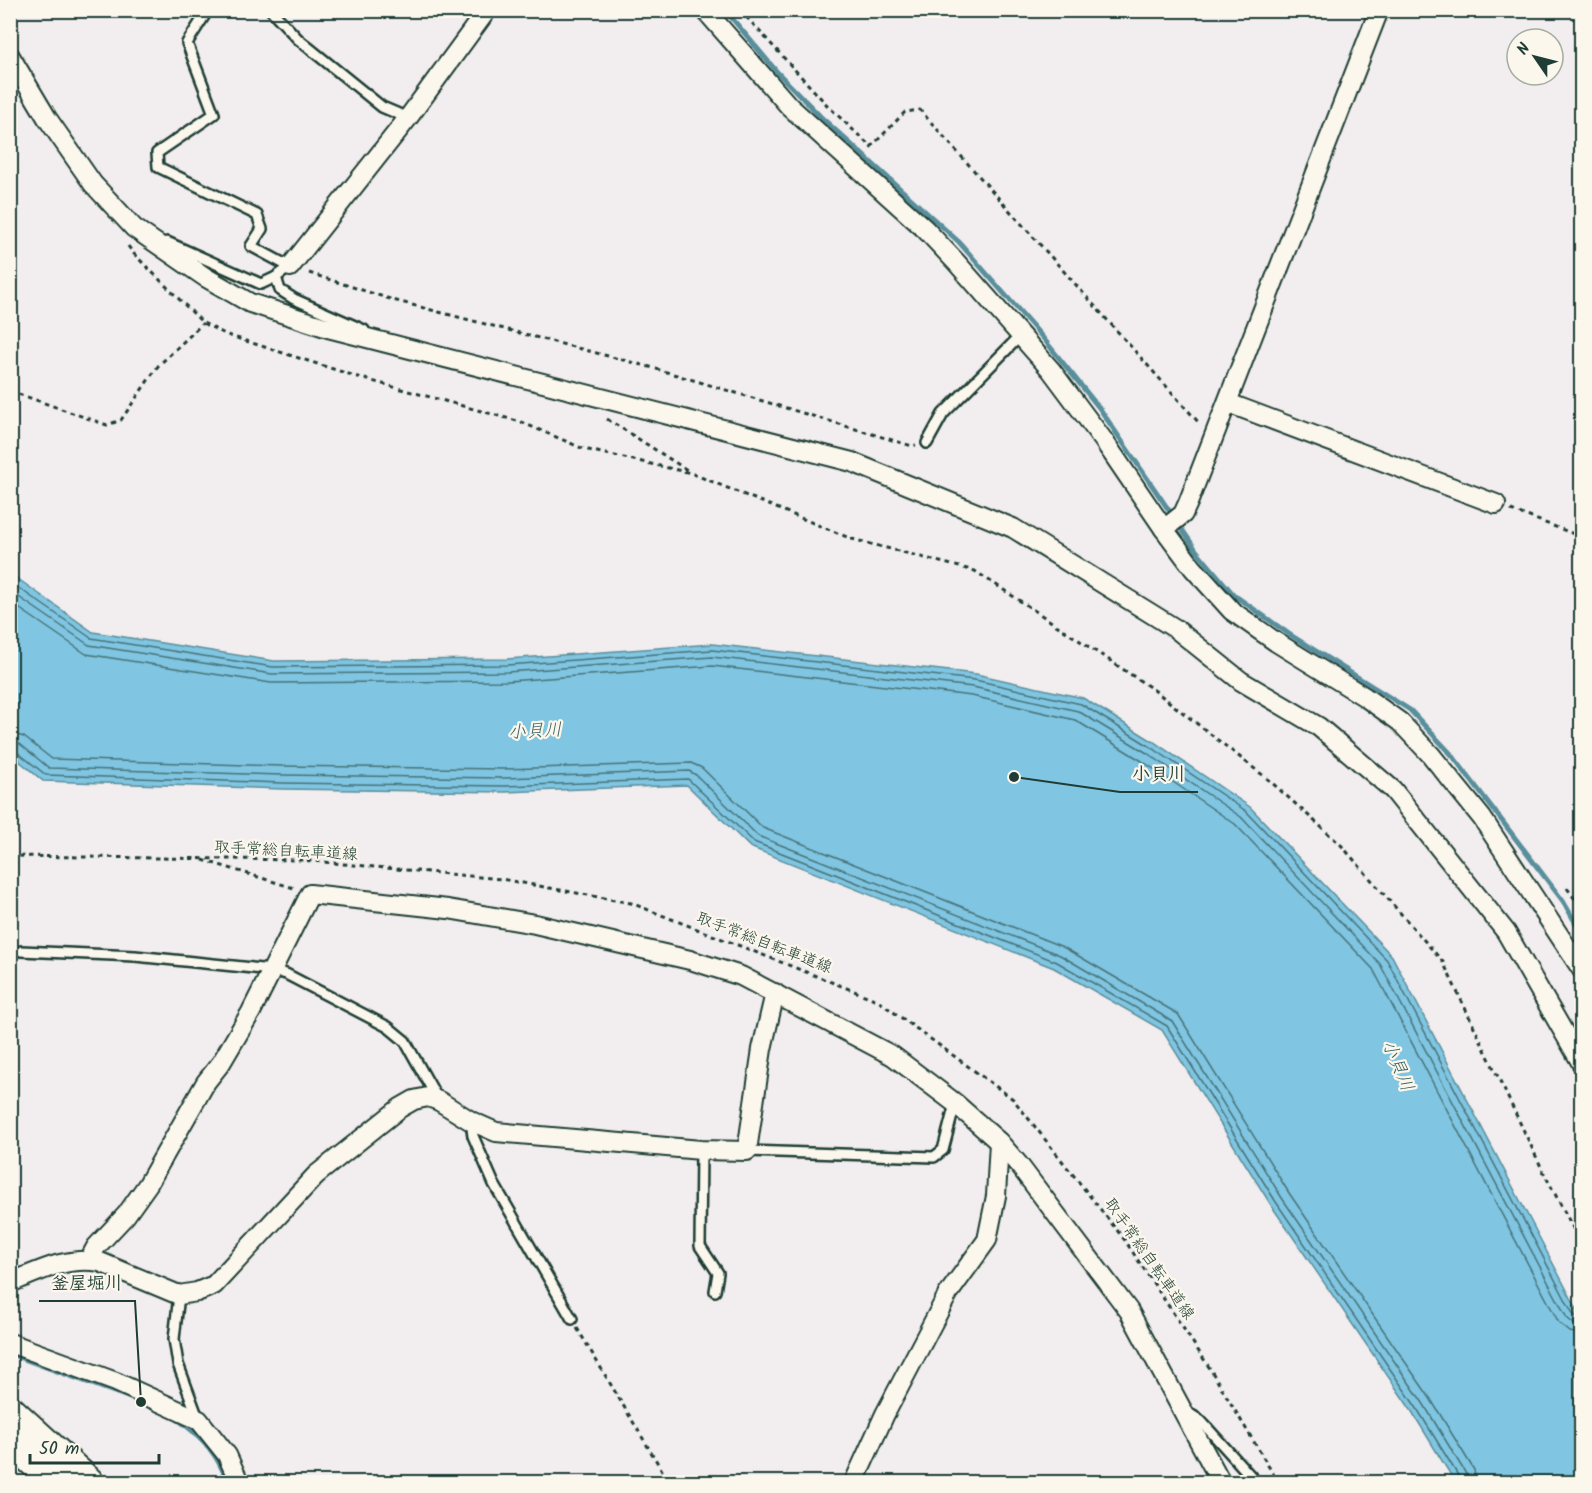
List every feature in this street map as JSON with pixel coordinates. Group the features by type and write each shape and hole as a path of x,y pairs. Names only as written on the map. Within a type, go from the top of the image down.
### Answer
{"highway":[{"path":"10,1410 88,1482"},
{"path":"10,1440 57,1482"}],"street":[{"path":"283,272 408,118 487,10"},
{"path":"705,10 789,106 925,229 1021,335 1051,370 1104,441 1164,530 1193,568 1232,611 1276,642 1348,685 1400,722 1431,755 1482,818 1581,970"},
{"path":"1164,530 1183,514 1379,10"},
{"path":"10,56 47,118 93,184 131,224 205,277 250,303 328,328 852,462 1013,528 1176,629 1241,681 1319,727 1393,790 1506,932 1581,1064"},
{"path":"1228,403 1496,504"},
{"path":"89,1260 96,1247 126,1215 147,1184 206,1082 221,1063 310,894 448,909 590,935 690,960 741,976 893,1056 955,1103 999,1142 1019,1165 1129,1311 1221,1482"},
{"path":"10,1283 50,1267 89,1260 100,1262 179,1295 197,1292 214,1285 316,1175 400,1108 414,1100 428,1097 496,1132 701,1150 747,1151 762,1049 775,993"},
{"path":"854,1482 885,1414 948,1294 987,1240 996,1196 999,1142"},
{"path":"10,1343 116,1382 199,1420 226,1455 239,1482"}],"lane":[{"path":"208,10 188,43 214,114 157,153 158,167 257,215 262,229 251,246 283,272"},
{"path":"271,10 298,39 382,107 408,118"},
{"path":"131,224 261,284 283,272"},
{"path":"283,272 280,290 294,299 404,347"},
{"path":"927,443 943,414 1021,335"},
{"path":"21,951 135,956 272,970 286,974 388,1028 405,1041 439,1101"},
{"path":"747,1151 934,1157 943,1150 955,1103"},
{"path":"471,1121 473,1136 494,1184 572,1319"},
{"path":"701,1150 700,1246 718,1273 715,1291"},
{"path":"179,1295 174,1339 178,1364 199,1420"},
{"path":"1183,1408 1201,1421 1256,1482"}],"path":[{"path":"740,10 828,106 871,147 905,112 920,110 1213,438"},
{"path":"131,224 122,234 132,253 203,323 227,334 361,378 522,422 584,449 691,473 852,538 975,571 1154,690 1269,780 1341,845 1443,962 1581,1245"},
{"path":"283,272 650,367 912,446 927,443"},
{"path":"10,391 107,426 121,420 158,366 203,323"},
{"path":"603,416 691,473"},
{"path":"1496,504 1581,537"},
{"name":"取手常総自転車道線","path":"10,856 302,860 501,879 631,903 877,1000 1013,1099 1124,1239 1209,1367 1278,1482"},
{"path":"197,859 310,894"},
{"path":"1567,888 1581,909"},
{"path":"572,1319 663,1472 674,1482"}],"water":[{"path":"11,574 93,632 274,661 507,659 712,644 976,674 1083,698 1154,742 1250,807 1392,956 1581,1317 1581,1482 1455,1482 1411,1410 1271,1205 1162,1030 1054,968 750,847 687,785 505,792 282,789 43,781 11,754"}],"waterway":[{"path":"725,10 778,73 821,117 959,242 1043,338 1100,409 1196,550 1234,595 1289,634 1410,710 1452,755 1563,901 1582,934"},
{"path":"10,1354 133,1399"},
{"path":"174,1417 191,1430 213,1453 227,1482"}],"place":[{"name":"小貝川","path":"1014,777"},
{"name":"釜屋堀川","path":"141,1402"}]}
